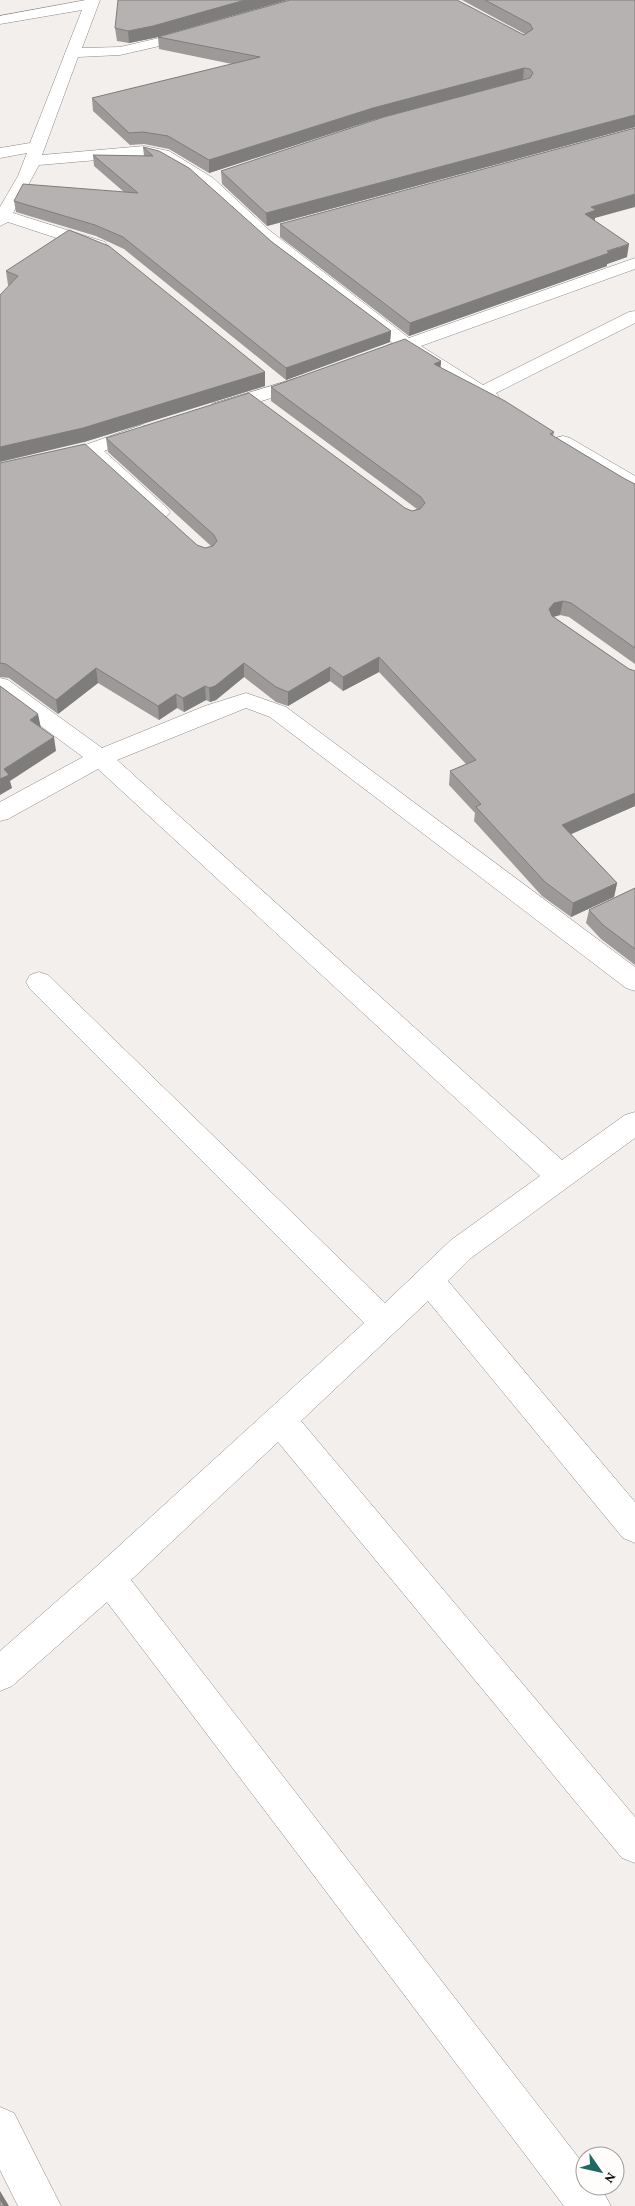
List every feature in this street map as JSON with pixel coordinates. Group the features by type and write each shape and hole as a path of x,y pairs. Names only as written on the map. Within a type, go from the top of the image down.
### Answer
{"street":[{"path":"0,20 92,2"},
{"path":"92,2 35,153 2,218 89,242 117,254"},
{"path":"72,53 120,51 210,30"},
{"path":"0,153 144,152 163,154 207,181 263,234 406,344 507,407"},
{"path":"207,181 225,175"},
{"path":"263,234 282,228"},
{"path":"379,354 635,263"},
{"path":"483,392 635,316"},
{"path":"206,412 283,389 327,373"},
{"path":"268,377 283,389"},
{"path":"253,398 269,410"},
{"path":"0,470 91,449 159,426"},
{"path":"547,432 631,477"},
{"path":"91,449 177,528"},
{"path":"0,685 100,758 561,1177"},
{"path":"0,813 100,758 213,711 246,700 278,712 635,981"},
{"path":"39,982 385,1323"},
{"path":"0,1674 109,1578 385,1323 461,1249 635,1123"},
{"path":"428,1280 635,1527"},
{"path":"279,1419 635,1844"},
{"path":"109,1578 590,2206"},
{"path":"0,2127 40,2206"}],"building":[{"path":"118,0 245,0 153,26 128,31 115,28"},
{"path":"290,0 457,0 524,35 533,29 530,24 485,0 635,0 635,115 266,213 221,171 384,117 530,78 533,73 530,69 524,68 373,108 209,160 168,136 143,132 129,133 92,98 260,57 158,37"},
{"path":"635,128 635,194 591,207 596,210 585,214 629,244 607,251 609,253 410,323 280,224"},
{"path":"143,147 159,151 189,168 272,242 391,331 286,368 123,237 95,225 14,201 23,184 138,193 93,155 153,156"},
{"path":"69,230 109,246 265,372 83,428 0,447 0,295 18,276 6,271"},
{"path":"405,339 441,361 434,364 505,401 554,432 550,434 635,484 635,648 571,603 563,601 554,603 549,609 552,616 629,669 635,671 635,793 562,825 617,883 573,903 545,882 476,807 481,804 450,771 476,760 379,657 343,677 330,667 288,692 276,687 244,663 215,686 209,688 205,686 183,698 176,694 158,706 96,668 56,700 6,664 0,663 0,463 85,444 197,545 205,548 213,546 217,541 214,535 106,438 249,393 405,508 412,511 420,509 425,503 421,497 271,387"},
{"path":"0,686 38,714 30,720 54,737 4,769 9,775 0,779"},
{"path":"635,888 635,949 603,925 589,910"}]}
